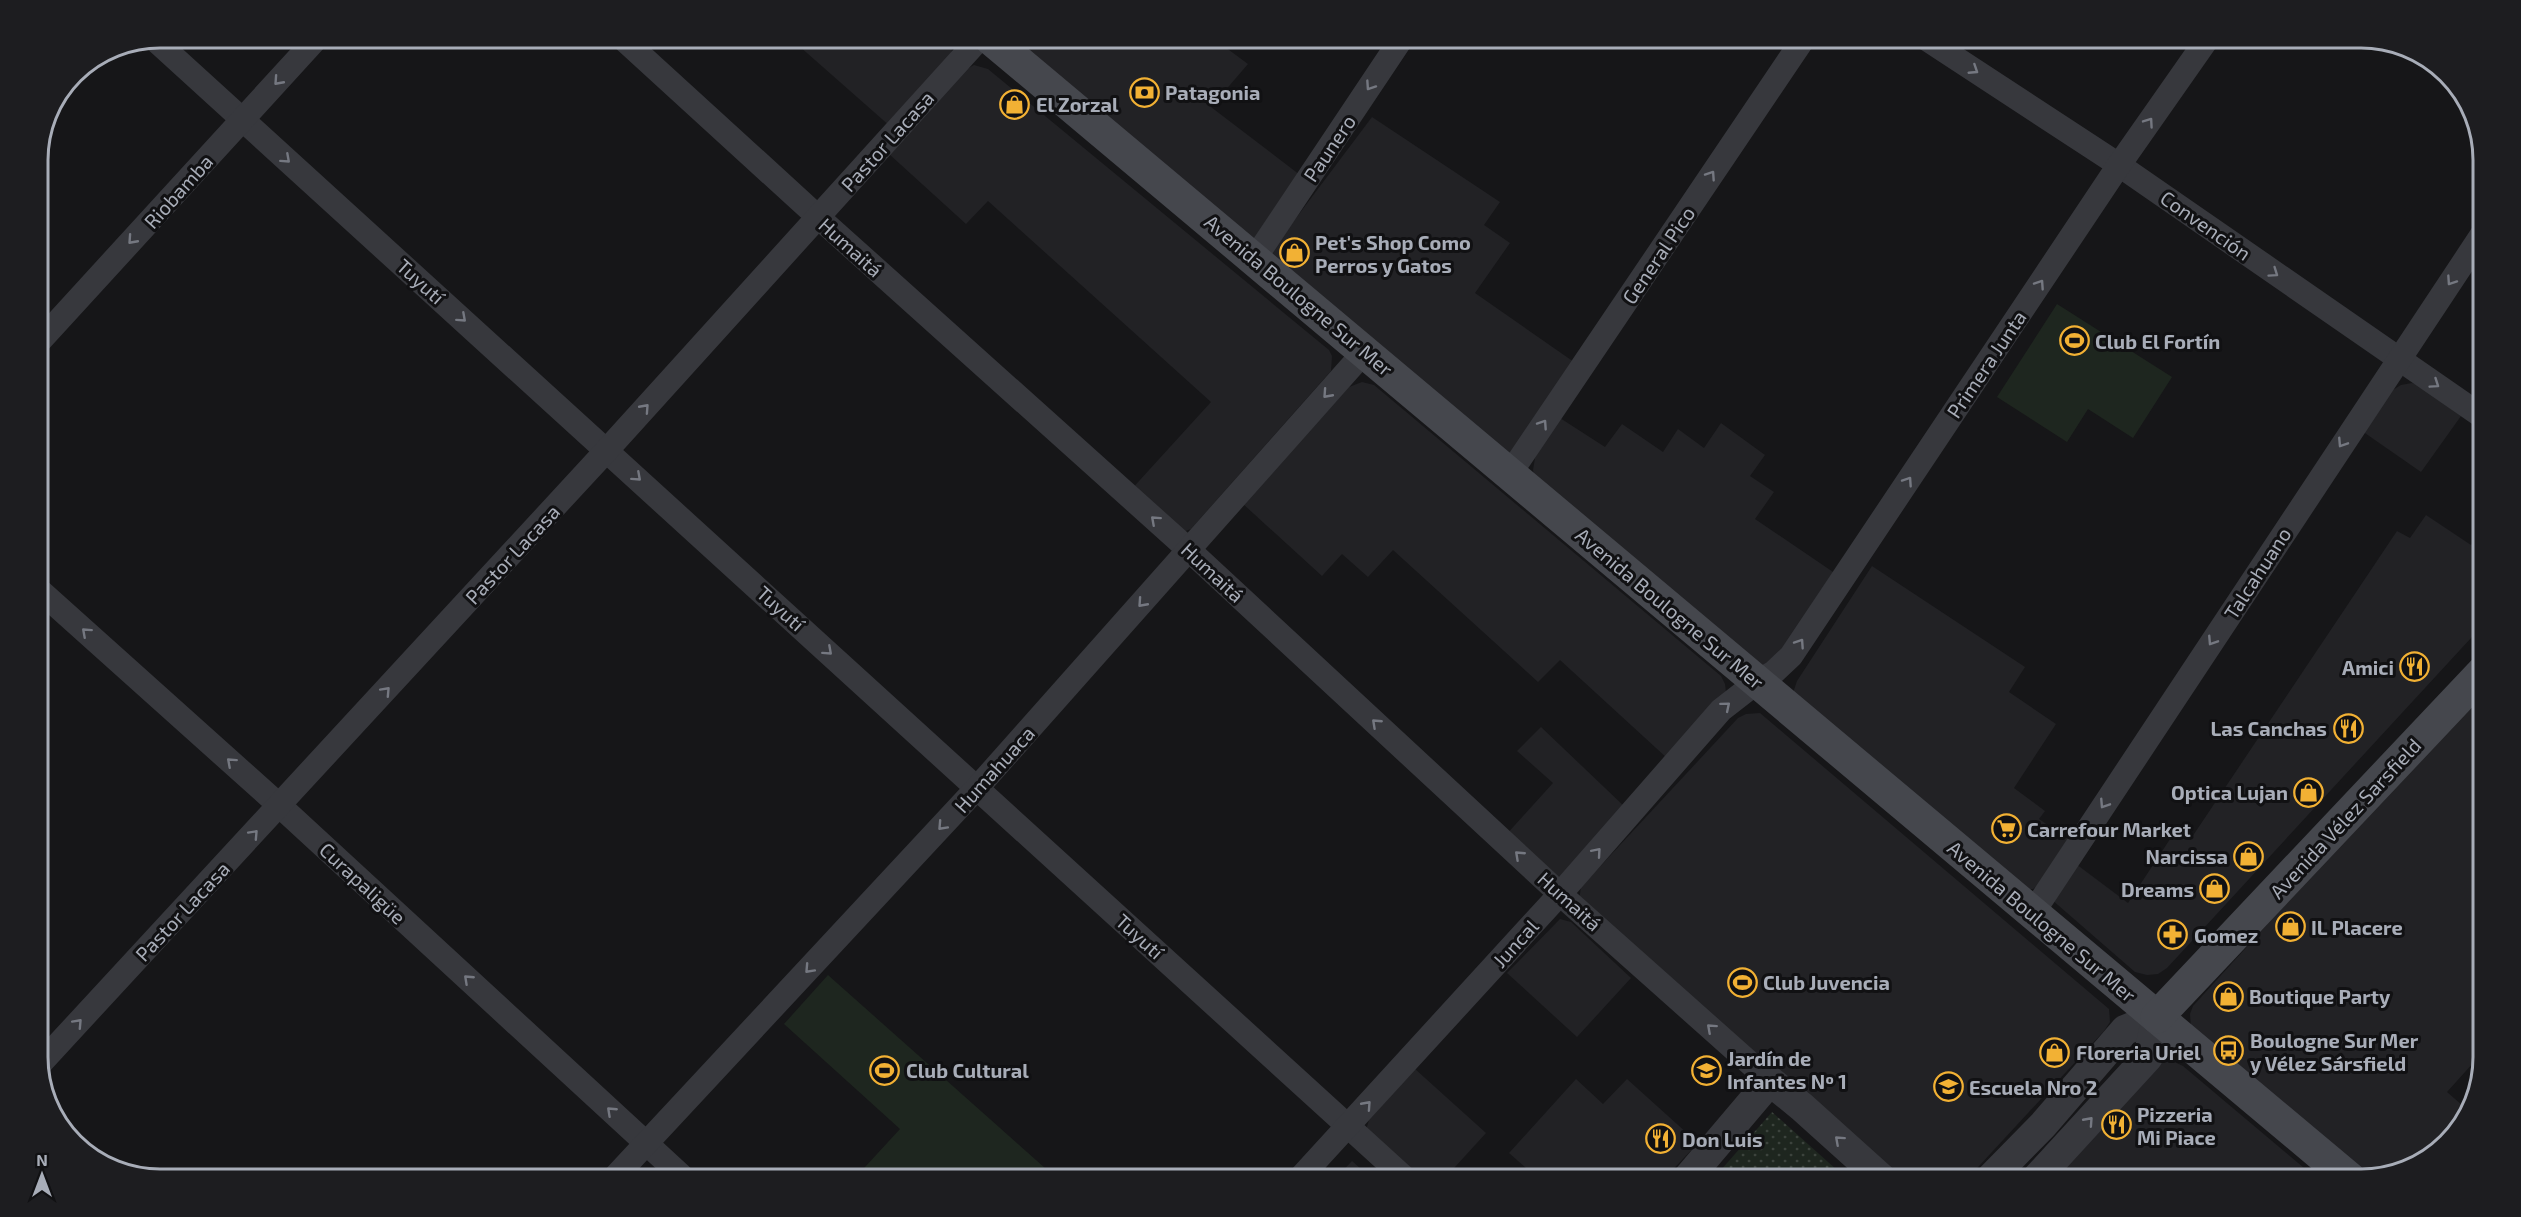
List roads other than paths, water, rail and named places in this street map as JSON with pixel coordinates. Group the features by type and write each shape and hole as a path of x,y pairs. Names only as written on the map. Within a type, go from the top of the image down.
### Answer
{"main road":[{"name":"Avenida Boulogne Sur Mer","path":"1002,48 1366,350 2032,914 2338,1169"},
{"name":"Avenida Vélez Sarsfield","path":"2157,1017 2473,683"}],"street":[{"name":"Tuyutí","path":"164,48 1395,1169"},
{"name":"Riobamba","path":"48,332 308,48"},
{"name":"Humaitá","path":"633,48 1189,550 1560,894 1871,1169"},
{"name":"Pastor Lacasa","path":"48,1055 607,450 971,48"},
{"name":"Paunero","path":"1255,258 1395,48"},
{"name":"General Pico","path":"1511,472 1797,48"},
{"name":"Convención","path":"1940,48 2119,165 2473,410"},
{"name":"Primera Junta","path":"1757,682 1774,672 1791,656 2119,165 2201,48"},
{"name":"Talcahuano","path":"2032,914 2473,248"},
{"name":"Humahuaca","path":"622,1169 977,788 1366,350"},
{"name":"Curapaligüe","path":"48,598 280,806 674,1169"},
{"name":"Juncal","path":"1308,1169 1560,894 1721,710 1757,682"},
{"path":"2000,1169 2043,1125 2125,1029 2157,1017"},
{"path":"2045,1169 2148,1057 2157,1017"},
{"path":"1695,1169 1770,1081"},
{"path":"2043,1125 2064,1148"}],"place":[{"name":"Patagonia","path":"1144,92"},
{"name":"El Zorzal","path":"1015,104"},
{"name":"Pet's Shop Como Perros y Gatos","path":"1294,253"},
{"name":"Club El Fortín","path":"2074,341"},
{"name":"Amici","path":"2415,667"},
{"name":"Las Canchas","path":"2348,728"},
{"name":"Optica Lujan","path":"2309,792"},
{"name":"Carrefour Market","path":"2006,829"},
{"name":"Narcissa","path":"2249,856"},
{"name":"Dreams","path":"2215,889"},
{"name":"IL Placere","path":"2290,927"},
{"name":"Gomez","path":"2173,935"},
{"name":"Club Juvencia","path":"1742,982"},
{"name":"Boutique Party","path":"2228,996"},
{"name":"Boulogne Sur Mer y Vélez Sársfield","path":"2229,1051"},
{"name":"Floreria Uriel","path":"2055,1052"},
{"name":"Club Cultural","path":"885,1070"},
{"name":"Jardín de Infantes Nº 1","path":"1706,1070"},
{"name":"Escuela Nro 2","path":"1948,1087"},
{"name":"Pizzeria Mi Piace","path":"2116,1125"},
{"name":"Don Luis","path":"1661,1139"}]}
